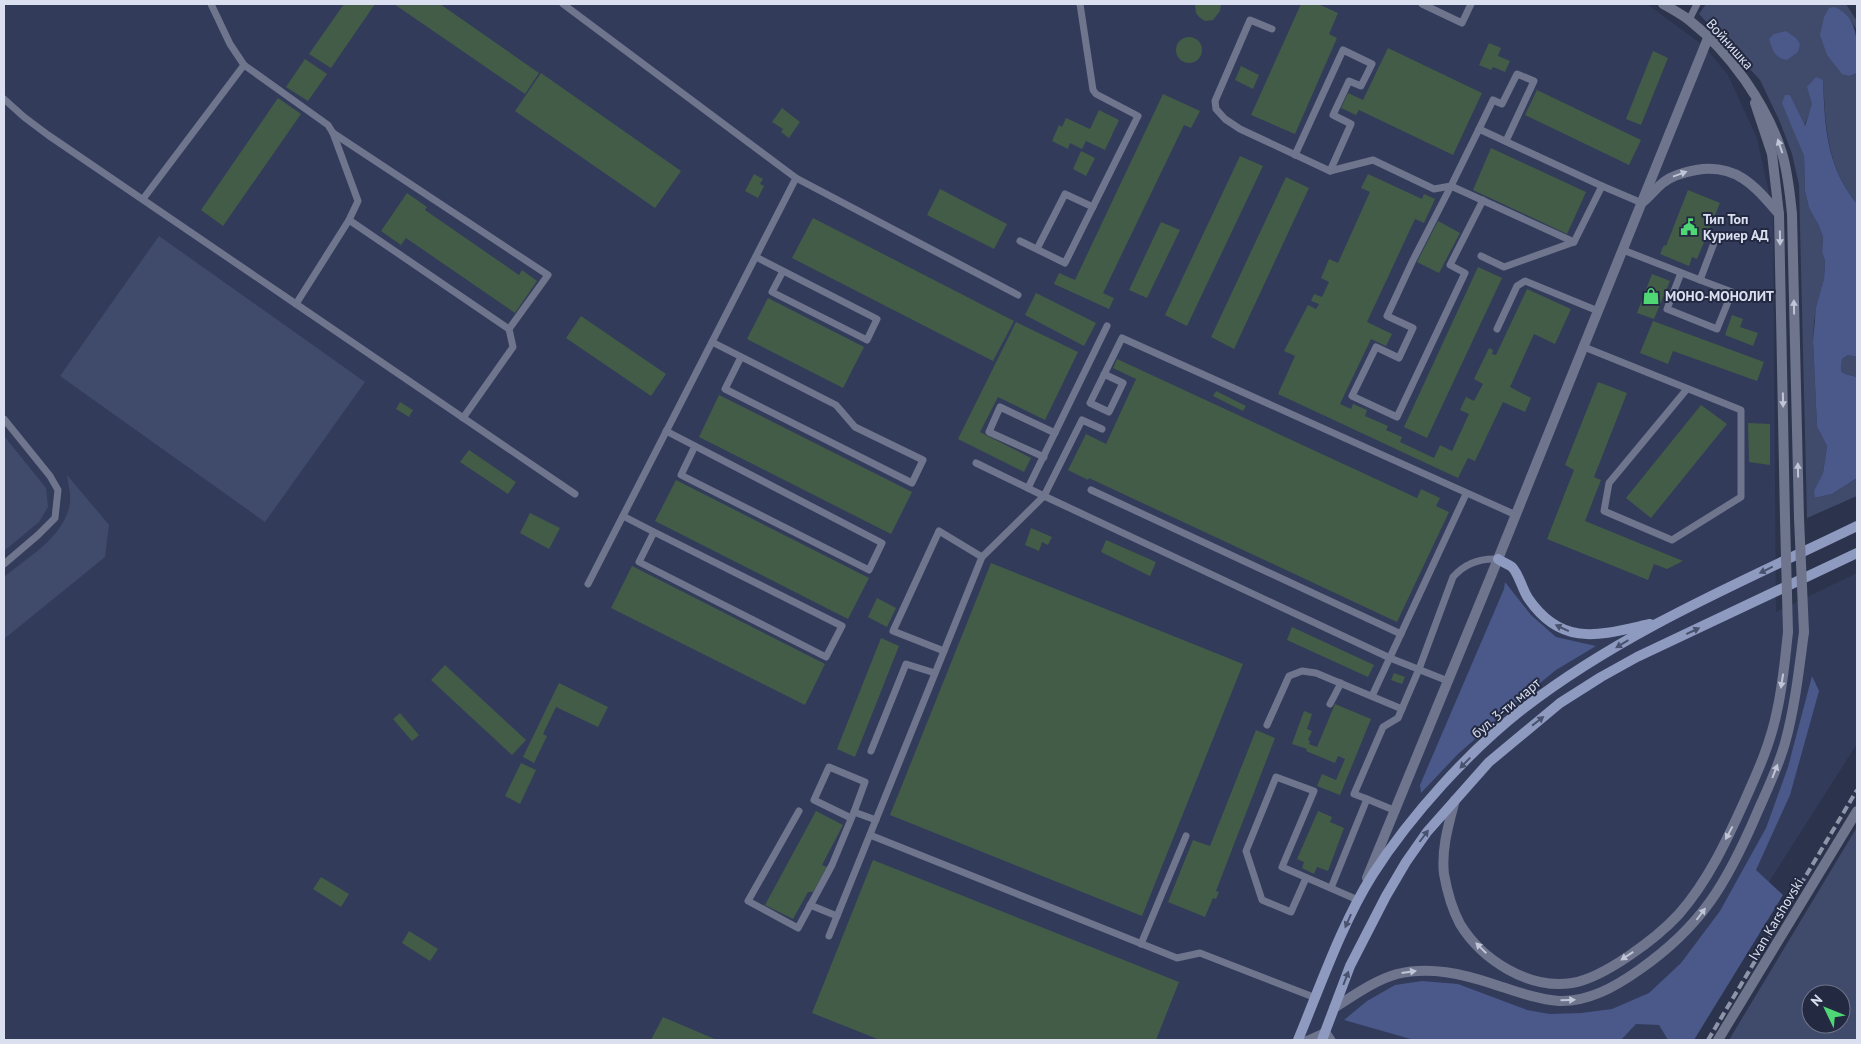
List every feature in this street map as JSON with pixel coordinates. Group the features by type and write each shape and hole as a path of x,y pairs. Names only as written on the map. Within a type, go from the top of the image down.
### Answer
{"main road":[{"name":"бул. 3-ти март","path":"1298,1040 1358,900 1373,875 1417,815 1446,782 1497,731 1575,672 1661,621 1857,526"},
{"path":"1324,1036 1350,966 1406,862 1427,832 1489,762 1560,703 1601,677 1637,657 1857,554"},
{"path":"1498,559 1512,568 1527,597 1541,615 1553,624 1568,631 1586,635 1601,634 1661,621"}],"street":[{"name":"Войнишка","path":"1663,4 1689,20 1708,38 1734,65 1749,88"},
{"path":"1358,900 1396,811 1708,38"},
{"path":"1455,800 1446,831 1444,873 1450,903 1461,925 1479,947 1498,964 1518,974 1540,981 1558,984 1573,983 1604,970 1652,939 1678,915 1704,882 1760,766 1777,711 1788,632 1779,214 1772,154 1749,88"},
{"path":"1334,1008 1354,995 1397,974 1438,970 1465,976 1536,998 1560,1001 1578,1000 1594,995 1628,978 1665,950 1696,922 1718,892 1750,831 1775,772 1785,742 1797,684 1804,632 1790,194 1784,161 1775,133 1768,116 1749,88"},
{"path":"1642,203 1664,182 1675,176 1690,171 1715,168 1740,176 1753,185 1779,214"},
{"name":"Ivan Karshovski","path":"1718,1040 1857,811"}],"lane":[{"path":"211,4 230,44 244,65 328,125 333,133 358,201 349,220 296,304"},
{"path":"563,4 796,178 1018,295"},
{"path":"1020,241 1065,263 1138,116 1096,94 1092,90 1080,4"},
{"path":"1422,4 1462,23 1472,4"},
{"path":"1689,20 1697,4"},
{"path":"1272,29 1250,20 1216,101 1216,109 1225,119 1240,130 1330,171 1373,160 1434,189 1451,186 1574,242"},
{"path":"1295,155 1343,50 1372,64 1361,86 1349,81 1333,115 1351,124 1330,171"},
{"path":"142,199 244,65"},
{"path":"1483,200 1450,265 1465,273 1396,417 1352,396 1376,347 1399,358 1413,328 1387,316 1493,100 1502,104 1517,74 1534,81 1506,141"},
{"path":"4,98 42,130 575,494"},
{"path":"1479,129 1642,203"},
{"path":"333,133 548,275 509,329"},
{"path":"588,584 796,178"},
{"path":"1481,256 1504,267 1574,242 1602,186"},
{"path":"1037,250 1065,194 1093,207"},
{"path":"349,220 509,329 513,347 463,418"},
{"path":"1700,280 1714,243"},
{"path":"1623,250 1732,292 1717,328 1666,309 1682,273"},
{"path":"756,257 784,271 877,319 867,340 772,292 784,271"},
{"path":"1497,329 1517,286 1525,281 1598,312"},
{"path":"1028,488 1107,326"},
{"path":"1104,374 1123,383 1109,412 1090,403 1104,374 1122,338 1516,515"},
{"path":"712,342 741,356 836,405 855,427 923,460 912,483 725,389 741,356"},
{"path":"1584,347 1687,388 1741,410 1741,497 1672,540 1604,512 1609,483 1687,388"},
{"path":"1044,457 989,432 1000,407 1055,433"},
{"path":"4,419 50,476 58,490 55,518 4,564"},
{"path":"829,936 982,557 1044,496 1082,420 1102,429"},
{"path":"666,431 695,446 882,543 869,570 681,475 695,446"},
{"path":"976,463 1390,658 1448,681"},
{"path":"1091,490 1402,634"},
{"path":"1372,696 1466,494"},
{"path":"623,516 842,626 826,657 639,562 654,532"},
{"path":"944,651 893,631 939,531 982,557"},
{"path":"1396,811 1354,794 1383,727 1398,718 1419,669 1453,577 1460,569 1471,564 1484,559 1498,559"},
{"path":"872,751 906,664 935,673"},
{"path":"1267,725 1289,676 1302,671 1316,672 1402,709"},
{"path":"1330,704 1341,683"},
{"path":"799,811 748,901 798,928 832,864 852,815 866,782 829,767 814,800 852,815 876,820"},
{"path":"1306,878 1291,912 1262,900 1246,851 1276,777 1314,790 1282,867 1358,900"},
{"path":"1331,888 1367,799"},
{"path":"870,835 1177,958 1200,953 1316,998"},
{"path":"1141,944 1186,836"},
{"path":"810,905 837,916"},
{"path":"1306,1040 1324,1036 1332,1040"}],"shaded area":[{"path":"4,4 1647,4 1704,46 1728,75 1757,138 1773,211 1776,612 1857,573 1857,744 1668,1040 4,1040"},
{"path":"1706,4 1846,4 1857,21 1857,30 1850,20 1850,76 1857,73 1857,204 1839,175 1833,160 1825,114 1823,80 1804,126 1795,133 1804,156 1805,191 1809,208 1823,237 1822,252 1825,261 1824,279 1814,321 1813,341 1817,427 1827,446 1823,473 1815,491 1815,498 1832,494 1857,478 1857,496 1807,518 1799,185 1792,154 1780,122 1760,80 1699,14"},
{"path":"1834,7 1849,18 1856,34 1857,73 1850,76 1842,74 1827,55 1820,35 1824,17 1829,8"},
{"path":"1786,31 1796,38 1800,44 1798,52 1787,60 1777,56 1769,39 1774,34"},
{"path":"1816,77 1823,80 1826,130 1833,160 1839,175 1857,204 1857,357 1848,355 1842,359 1841,371 1857,377 1857,478 1832,494 1815,498 1814,491 1823,473 1827,446 1817,427 1813,341 1816,308 1824,279 1823,237 1809,208 1805,191 1804,156 1782,103 1785,95 1790,95 1805,126 1812,104 1807,87"},
{"path":"159,236 365,382 265,522 60,376"},
{"path":"1848,355 1857,357 1857,377 1841,371 1842,359"},
{"path":"4,436 46,488 48,507 39,522 4,551"},
{"path":"67,475 109,525 105,557 4,639 4,577 44,545 61,525 67,514 70,502"},
{"path":"1505,582 1531,615 1556,637 1596,646 1556,670 1511,707 1457,755 1421,793 1420,785 1504,589"},
{"path":"1812,676 1819,691 1790,795 1756,870 1783,895 1694,1040 1668,1040 1659,1025 1636,1024 1621,1040 1414,1040 1344,1020 1367,1001 1395,985 1422,981 1458,984 1527,1010 1550,1014 1612,1009 1649,993 1681,963 1720,911 1766,828 1788,767"},
{"path":"1857,827 1857,1040 1729,1040"}],"building":[{"path":"344,4 375,4 331,68 309,54"},
{"path":"394,4 440,4 539,73 525,94"},
{"path":"1195,4 1221,4 1220,11 1213,20 1205,21 1196,13"},
{"path":"1301,4 1318,4 1338,13 1329,34 1337,38 1295,134 1251,115"},
{"path":"1189,37 1198,41 1202,50 1198,59 1189,63 1180,59 1176,50 1180,41"},
{"path":"1489,43 1501,48 1498,56 1510,61 1505,72 1493,67 1491,70 1479,65"},
{"path":"1388,48 1482,93 1453,155 1359,110 1356,115 1341,108 1348,93 1363,100"},
{"path":"1653,51 1668,58 1641,125 1626,119"},
{"path":"305,59 327,74 308,101 286,87"},
{"path":"1241,66 1259,75 1253,89 1235,80"},
{"path":"541,73 681,171 655,208 515,111"},
{"path":"1537,90 1641,140 1629,165 1525,115"},
{"path":"1163,94 1200,111 1191,128 1184,125 1103,293 1114,298 1109,309 1054,284 1059,273 1075,280"},
{"path":"278,98 301,114 223,226 201,210"},
{"path":"782,108 800,122 789,138 781,132 783,129 772,122"},
{"path":"1099,110 1119,120 1105,150 1086,141 1082,149 1070,143 1068,149 1052,141 1059,125 1062,127 1066,118 1090,129"},
{"path":"1491,148 1586,192 1567,234 1473,190"},
{"path":"1081,151 1095,158 1086,176 1073,169"},
{"path":"1240,156 1263,166 1187,326 1165,315"},
{"path":"754,174 763,179 760,184 764,186 758,198 745,191"},
{"path":"1368,174 1422,199 1424,194 1435,199 1424,223 1415,219 1367,322 1392,334 1386,346 1371,339 1340,404 1351,409 1353,404 1367,410 1365,416 1388,426 1386,430 1402,437 1400,442 1434,458 1440,445 1452,451 1469,414 1460,410 1466,397 1474,401 1483,384 1474,379 1489,348 1493,350 1492,354 1496,355 1527,289 1571,309 1555,344 1534,334 1510,387 1531,398 1525,412 1503,402 1475,461 1468,458 1458,478 1278,394 1295,356 1284,351 1308,305 1316,309 1319,304 1311,301 1314,294 1322,297 1329,282 1321,278 1329,259 1338,263 1370,192 1361,188"},
{"path":"1286,177 1309,188 1234,349 1211,337"},
{"path":"940,189 1007,224 994,249 927,215"},
{"path":"1688,190 1720,203 1697,259 1692,257 1689,266 1660,254 1664,245 1666,246"},
{"path":"407,193 427,207 425,210 519,275 522,270 537,281 515,313 406,238 401,245 381,231"},
{"path":"813,218 1014,321 993,361 792,258"},
{"path":"1438,221 1460,233 1439,273 1417,262"},
{"path":"1161,222 1180,230 1147,298 1129,290"},
{"path":"1478,267 1502,278 1427,438 1404,427"},
{"path":"1652,274 1670,281 1654,319 1637,313"},
{"path":"1036,293 1096,323 1084,346 1025,315"},
{"path":"768,298 864,347 843,388 747,339"},
{"path":"1732,315 1743,319 1740,327 1758,333 1753,346 1725,335"},
{"path":"581,316 666,374 651,396 566,338"},
{"path":"1653,321 1764,362 1757,381 1673,351 1668,364 1640,353"},
{"path":"1016,322 1078,352 1045,420 998,397 980,432 1031,458 1024,472 958,439"},
{"path":"1117,359 1417,498 1421,489 1440,498 1436,506 1449,512 1397,622 1089,478 1088,480 1068,470 1086,434 1106,444 1136,379 1113,368"},
{"path":"1598,382 1627,393 1594,477 1601,480 1585,521 1683,561 1667,569 1654,564 1648,580 1547,539 1574,470 1565,465"},
{"path":"1216,391 1246,406 1243,411 1213,396"},
{"path":"719,395 912,492 891,534 699,437"},
{"path":"400,402 413,410 409,417 396,409"},
{"path":"1701,405 1727,424 1651,518 1626,498"},
{"path":"1748,423 1770,424 1770,465 1749,462"},
{"path":"469,450 516,482 508,494 460,462"},
{"path":"676,480 869,578 848,619 655,521"},
{"path":"530,513 560,528 549,549 520,533"},
{"path":"1031,528 1052,537 1048,545 1042,542 1039,551 1025,545"},
{"path":"1106,540 1156,562 1150,576 1101,552"},
{"path":"991,563 1243,664 1142,916 890,815"},
{"path":"632,566 825,664 805,705 611,608"},
{"path":"877,598 896,608 887,627 868,617"},
{"path":"1292,627 1374,665 1368,677 1287,640"},
{"path":"881,638 899,646 855,757 837,749"},
{"path":"445,665 526,740 512,755 431,680"},
{"path":"1394,673 1405,677 1402,684 1391,680"},
{"path":"559,683 608,707 598,727 556,707 543,734 547,736 534,763 523,757"},
{"path":"1335,704 1371,719 1340,795 1317,786 1322,774 1336,780 1345,759 1338,756 1335,763 1292,744 1304,711 1312,714 1307,729 1312,731 1308,740 1310,741 1309,744 1317,747"},
{"path":"400,713 419,735 412,741 393,719"},
{"path":"1256,730 1275,738 1216,891 1219,892 1216,899 1213,898 1205,917 1168,902 1193,840 1210,846"},
{"path":"521,763 536,770 520,804 505,796"},
{"path":"816,811 843,825 822,865 827,867 813,892 808,892 793,919 765,905"},
{"path":"1318,811 1332,817 1330,822 1344,828 1328,871 1317,867 1314,874 1302,868 1304,862 1297,859"},
{"path":"873,860 1179,982 1156,1040 880,1040 812,1013"},
{"path":"321,877 349,894 341,907 313,889"},
{"path":"409,931 438,949 430,961 402,943"},
{"path":"663,1017 717,1040 651,1040"}],"railway":[{"path":"1708,1040 1857,790"}],"place":[{"name":"Тип Топ Куриер АД","path":"1689,227"},
{"name":"МОНО-МОНОЛИТ","path":"1651,296"}]}
